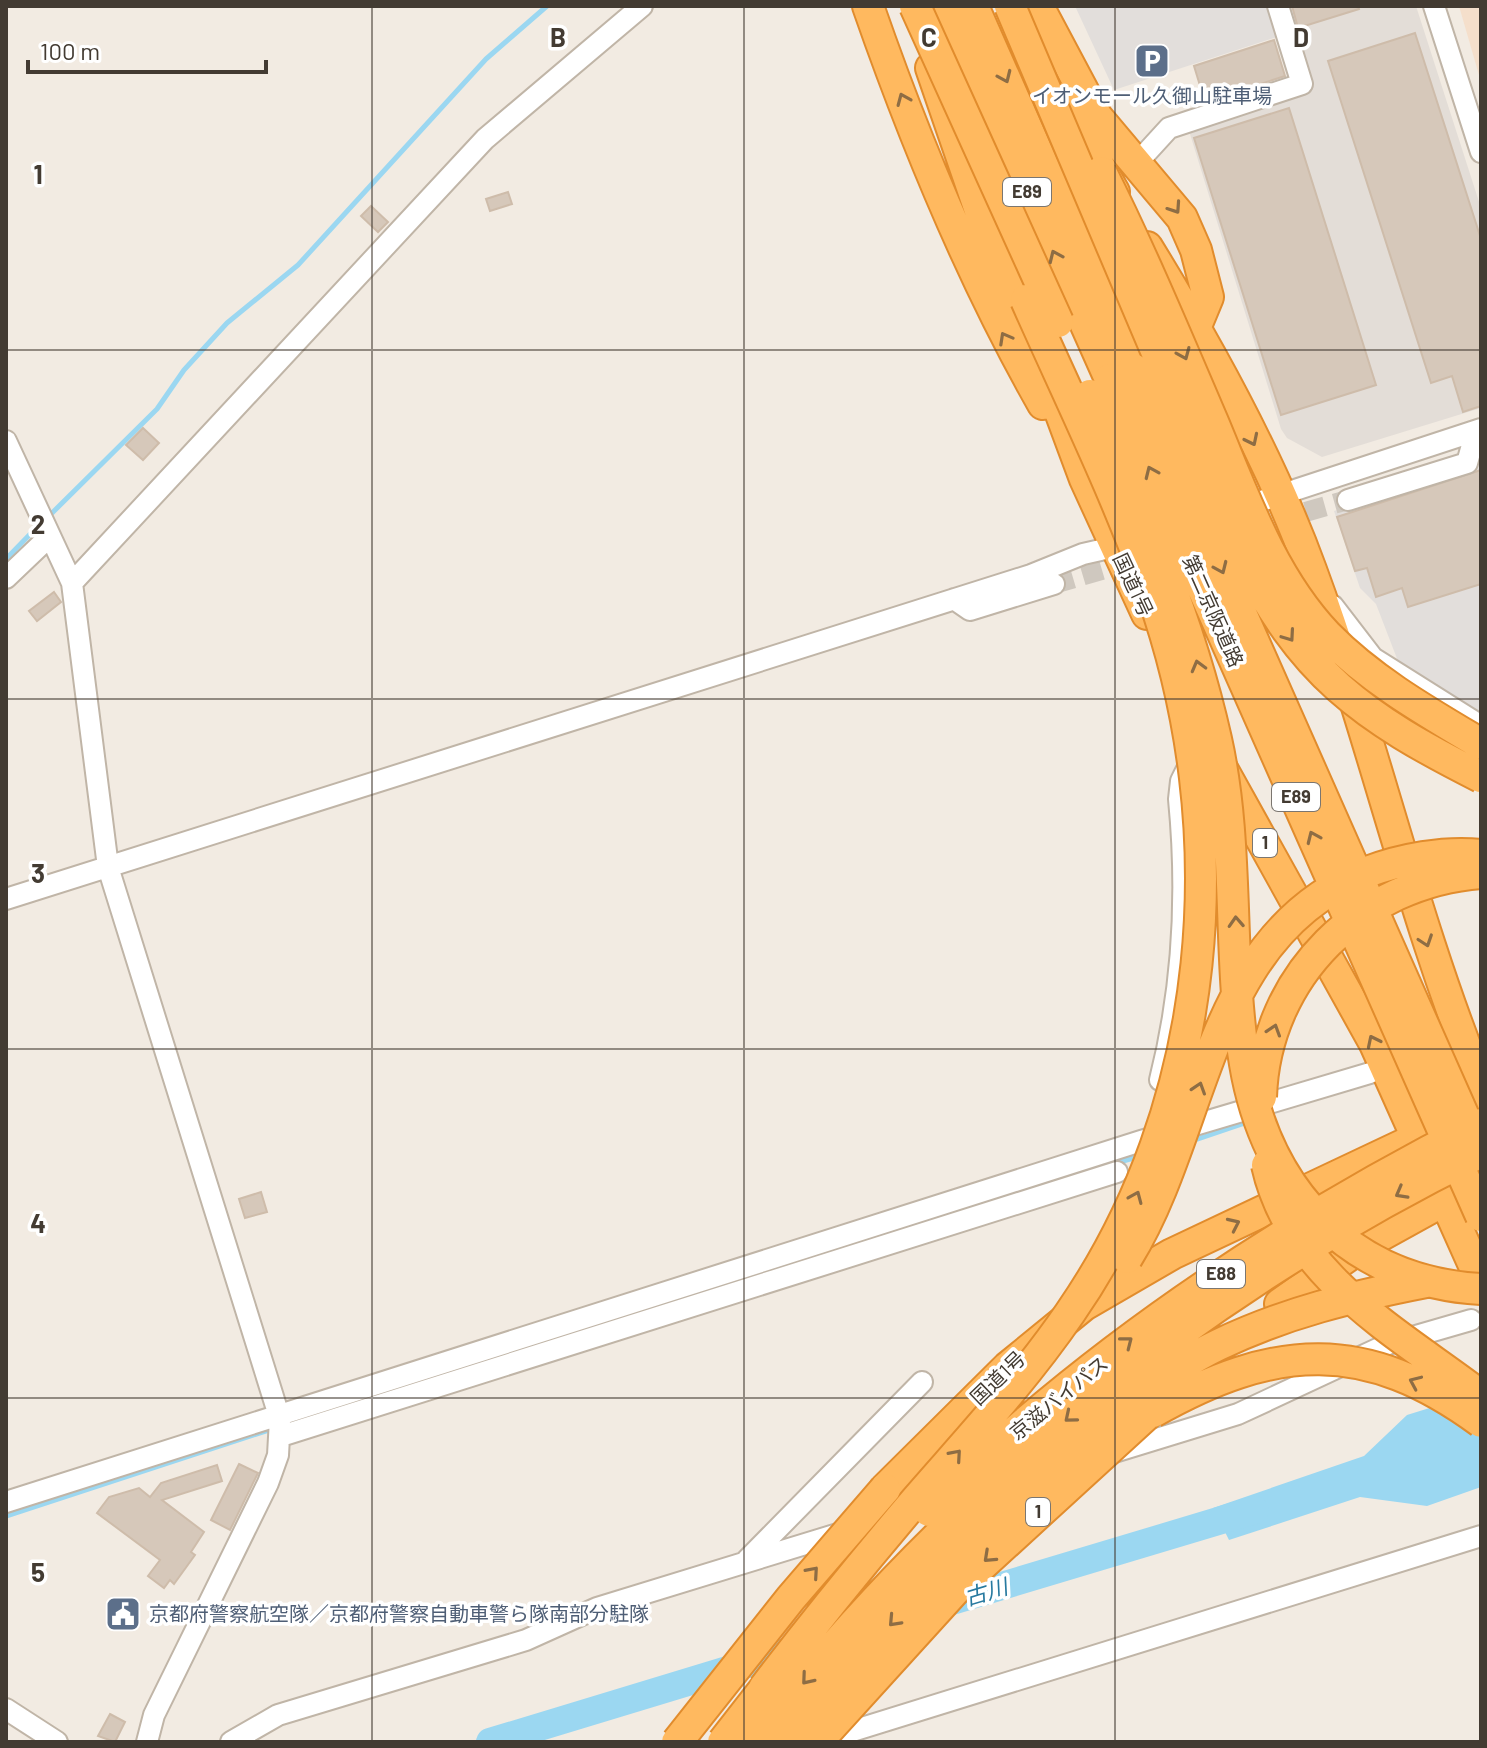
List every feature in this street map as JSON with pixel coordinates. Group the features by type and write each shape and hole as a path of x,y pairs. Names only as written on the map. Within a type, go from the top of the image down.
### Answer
{"highway":[{"path":"868,6 886,60 1000,329 1085,479"},
{"path":"913,6 1158,547 1190,638 1217,742 1227,800 1241,1029 1252,1096 1266,1134 1297,1193 1327,1230 1349,1246 1371,1260 1415,1278 1481,1289"},
{"path":"913,6 1026,300 1154,597 1187,737 1200,840 1201,934 1195,982 1188,1033 1164,1125 1111,1248 1071,1311 1011,1392"},
{"name":"国道1号","path":"913,6 987,231 1038,353 1085,479 1203,736 1332,962 1446,1199 1481,1281"},
{"name":"第二京阪道路","path":"944,6 1481,1216"},
{"name":"第二京阪道路","path":"973,6 1475,1151"},
{"path":"1009,6 1111,188 1196,326 1279,495 1311,568 1421,927 1481,1086"},
{"path":"1009,6 1241,551 1275,616 1317,669 1365,712 1411,742 1481,777"},
{"path":"1017,6 1139,248 1254,520 1289,585 1327,635 1353,660 1481,744"},
{"path":"1038,6 1097,117 1166,195 1196,250 1208,297 1196,326"},
{"path":"1361,723 1385,927 1396,979 1409,1023 1475,1151"},
{"path":"764,1688 831,1601 1107,1286 1149,1220 1174,1162 1233,1000 1275,935 1321,895 1382,866 1439,855 1481,855"},
{"path":"1481,873 1428,881 1379,901 1336,932 1316,953 1293,985 1276,1022 1261,1081 1260,1110 1267,1168 1275,1193 1297,1239 1314,1261 1382,1324 1481,1396"},
{"name":"国道1号","path":"818,1742 956,1589 1174,1390 1280,1304 1365,1244 1446,1199 1475,1151 1481,1108"},
{"name":"国道1号","path":"677,1742 791,1598 885,1489 1008,1367 1084,1305 1172,1254 1417,1138 1475,1151"},
{"path":"1446,1199 1457,1149 1475,1151"},
{"name":"京滋バイパス","path":"723,1742 764,1688 880,1560 1002,1445 1132,1338 1270,1241 1390,1171 1475,1151"},
{"name":"京滋バイパス","path":"756,1742 832,1649 897,1579 966,1510 1080,1409 1150,1355 1284,1263 1354,1219 1475,1151"},
{"path":"788,1742 880,1635 978,1535 1057,1463 1148,1387 1216,1345 1322,1305 1481,1270"},
{"path":"978,1535 1056,1475 1133,1423 1180,1397 1254,1366 1325,1358 1386,1369 1443,1396 1481,1422"}],"street":[{"path":"72,583 485,139 642,6"},
{"path":"1137,163 1169,128 1302,84 1278,6"},
{"path":"1434,6 1481,152"},
{"path":"6,899 1479,430"},
{"path":"1348,500 1467,463 1479,430"},
{"path":"6,441 72,583 108,867 280,1425 268,1483 154,1715 147,1742"},
{"path":"6,578 45,528"},
{"path":"1311,568 1353,637 1373,658 1481,726"},
{"path":"954,599 970,610 1054,584"},
{"path":"1141,1141 1170,1040 1184,928 1181,781 1203,736"},
{"path":"280,1425 547,1330 810,1258 1071,1176 1141,1141 1370,1073"},
{"path":"1071,1176 1117,1172"},
{"path":"6,1502 553,1350 810,1258"},
{"path":"231,1742 278,1715 526,1640 597,1608 1238,1414 1388,1344 1471,1320"},
{"path":"547,1330 553,1350"},
{"path":"744,1563 922,1382"},
{"path":"818,1742 1481,1536"},
{"path":"6,1709 57,1742"}],"shaded area":[{"name":"イオンモール久御山駐車場","path":"1075,6 1283,6 1292,32 1114,90"},
{"path":"1287,6 1416,6 1481,208 1481,408 1322,457 1287,438 1281,429 1190,134 1195,124 1312,89"},
{"path":"1459,6 1481,6 1481,82"},
{"path":"1481,464 1481,717 1401,669 1376,604 1360,588 1334,511"}],"water":[{"path":"1481,1392 1481,1487 1427,1506 1360,1497 1229,1540 1213,1508 1364,1456 1407,1415"}],"building":[{"path":"1292,6 1358,6 1359,9 1298,28"},
{"path":"1415,33 1481,239 1481,406 1463,412 1452,376 1431,383 1328,61"},
{"path":"1274,40 1285,76 1205,102 1194,66"},
{"path":"1289,108 1376,385 1281,415 1194,138"},
{"path":"508,192 512,204 490,211 486,199"},
{"path":"371,206 388,222 378,232 361,216"},
{"path":"143,428 159,443 143,460 126,445"},
{"path":"1481,470 1481,584 1408,607 1402,588 1376,597 1367,568 1355,571 1337,517"},
{"path":"54,592 61,602 37,621 29,611"},
{"path":"261,1192 267,1212 245,1218 239,1199"},
{"path":"239,1464 258,1473 230,1530 211,1520"},
{"path":"217,1465 222,1481 162,1500 204,1532 191,1552 195,1555 174,1584 170,1580 164,1588 148,1576 160,1560 97,1513 109,1497 139,1488 150,1497 161,1483"},
{"path":"110,1714 125,1722 115,1742 98,1736"}],"waterway":[{"path":"47,518 157,409 184,370 227,323 298,265 486,59 547,6"},
{"path":"6,559 39,525"},
{"path":"1189,1142 1248,1122"},
{"path":"1116,1163 1137,1157"},
{"path":"898,1229 1023,1191"},
{"path":"426,1380 595,1325"},
{"path":"6,1516 275,1428"},
{"name":"古川","path":"935,1606 1255,1510"},
{"name":"古川","path":"490,1742 803,1647"}],"tunnel":[{"path":"1248,528 1348,500"},
{"path":"1054,584 1132,561"}],"place":[{"name":"イオンモール久御山駐車場","path":"1152,61"},
{"name":"京都府警察航空隊／京都府警察自動車警ら隊南部分駐隊","path":"123,1614"}]}
